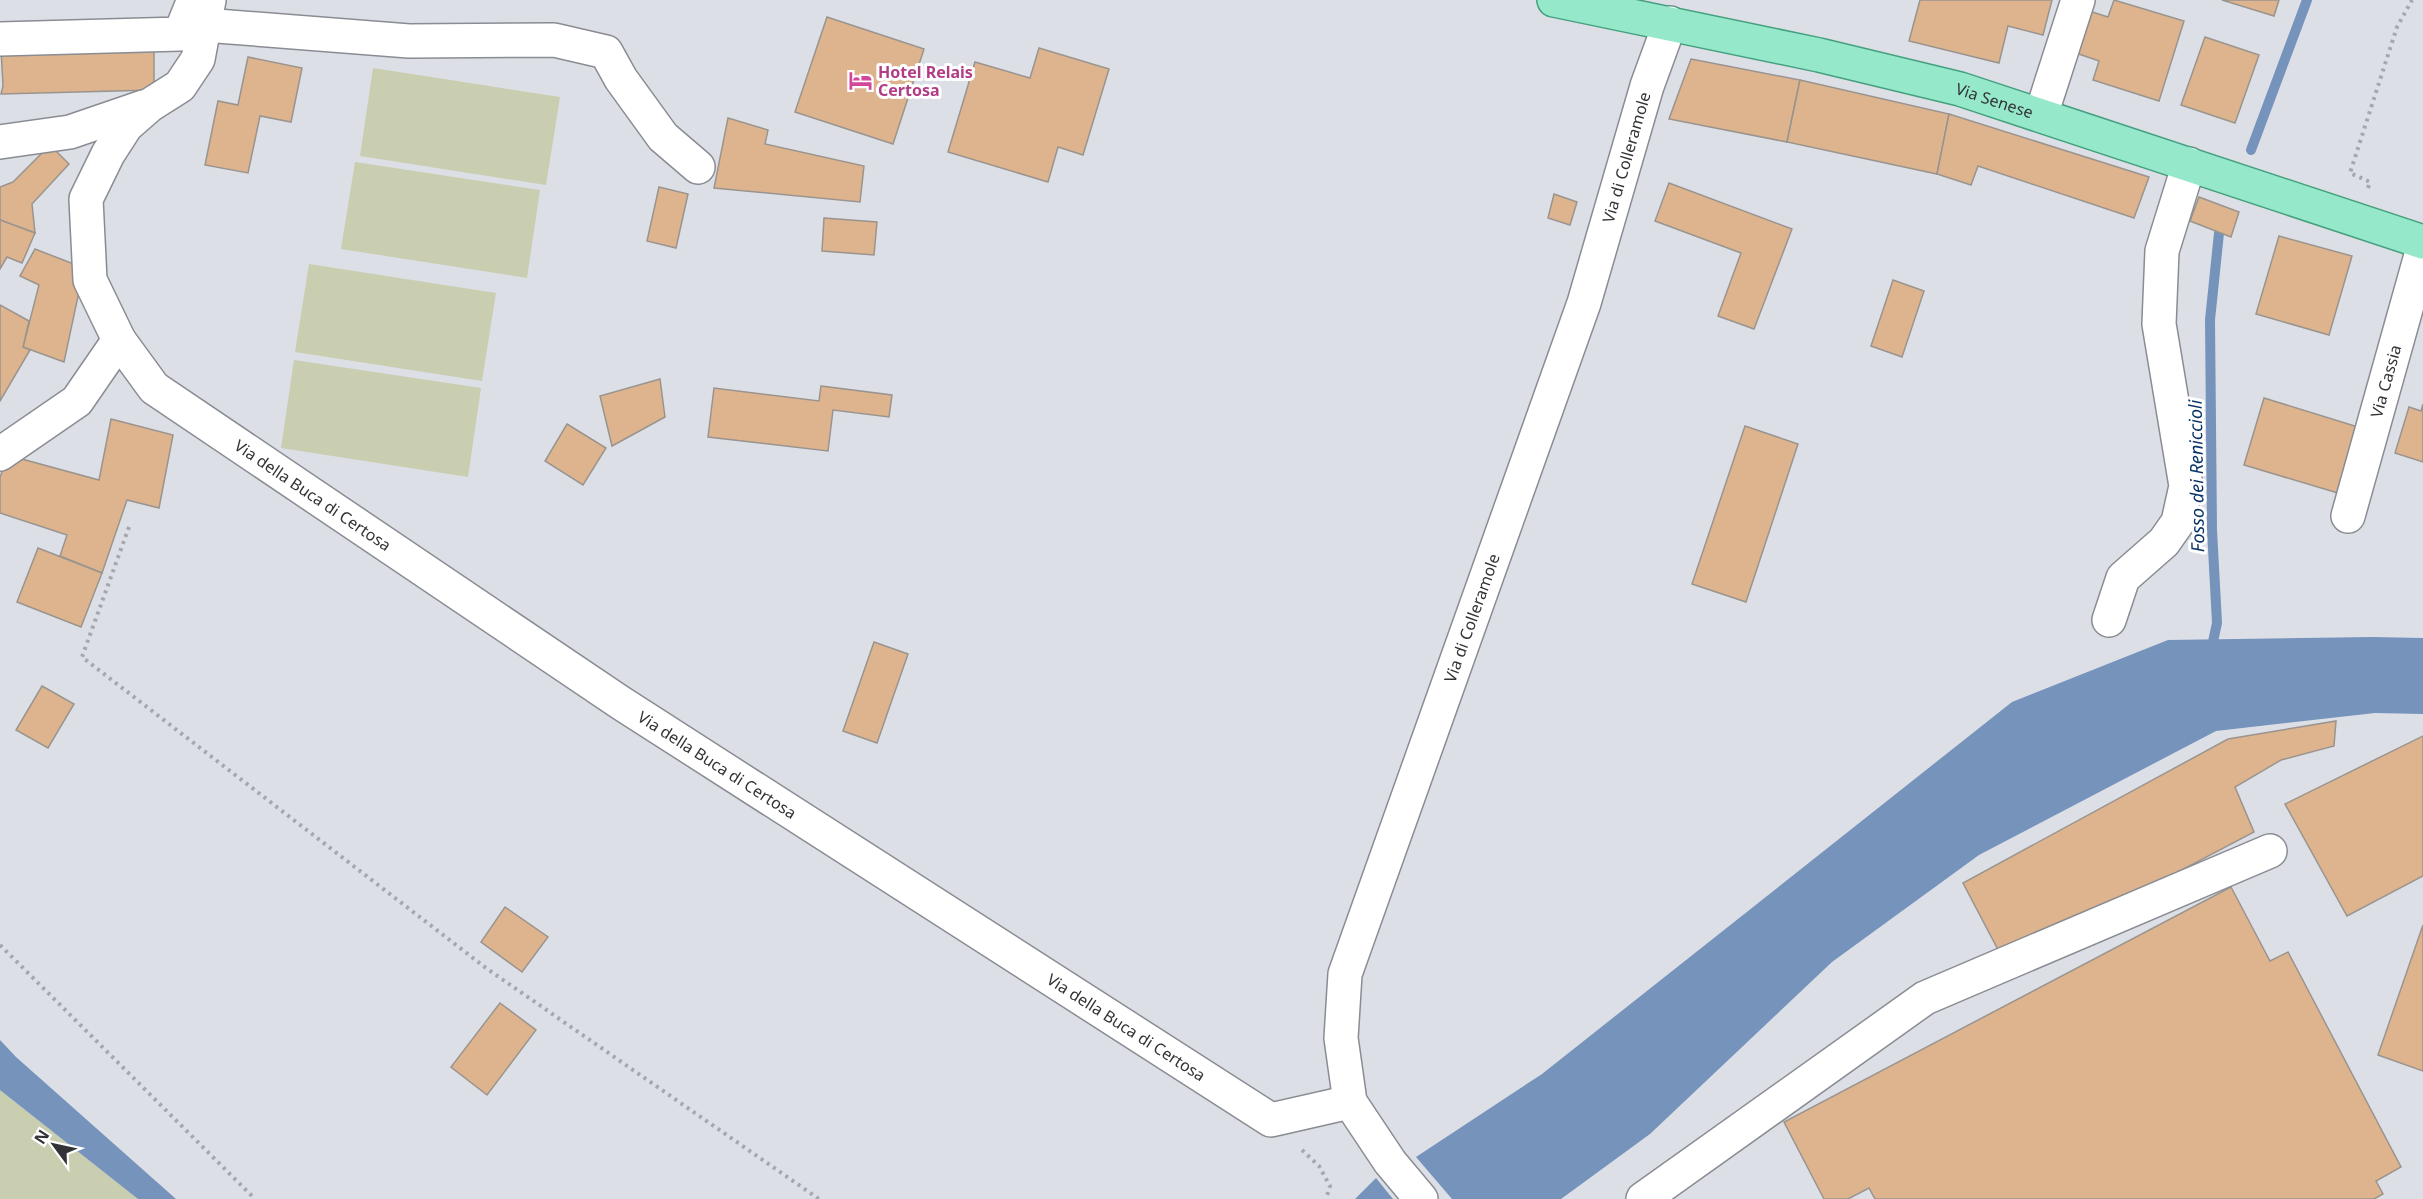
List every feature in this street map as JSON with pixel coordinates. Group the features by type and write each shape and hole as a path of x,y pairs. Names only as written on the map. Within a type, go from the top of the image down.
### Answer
{"main road":[{"name":"Via Senese","path":"1554,0 1670,23 1960,89 2423,242"}],"street":[{"path":"2041,115 2078,0"},
{"path":"0,39 180,34 193,2 204,8 409,40 554,40 606,52 621,79 663,137 698,167"},
{"name":"Via della Buca di Certosa","path":"204,8 198,59 180,86 150,105 126,126 108,154 86,199 90,280 119,340 154,388 621,703 1271,1120"},
{"name":"Via di Colleramole","path":"1421,1199 1390,1162 1350,1102 1341,1038 1345,974 1584,303 1647,86 1670,23"},
{"name":"Via della Buca di Certosa","path":"0,142 70,132 150,105"},
{"path":"2109,620 2123,578 2164,542 2178,522 2186,486 2160,324 2162,251 2189,164"},
{"name":"Via Cassia","path":"2348,516 2423,248"},
{"path":"0,454 77,401 119,340"},
{"path":"1643,1199 1925,998 2270,851"},
{"path":"1271,1120 1350,1102"}],"path":[{"path":"2358,220 2370,182 2350,173 2397,27 2412,0"},
{"path":"129,527 82,657 486,968 819,1199"},
{"path":"0,945 255,1199"},
{"path":"1271,1120 1319,1166 1330,1186 1326,1199"}],"green space":[{"path":"373,68 560,97 546,185 360,156"},
{"path":"355,162 540,190 527,278 341,249"},
{"path":"309,264 496,293 482,381 295,352"},
{"path":"294,360 481,388 468,477 281,448"},
{"path":"0,1090 138,1199 0,1199"}],"water":[{"path":"2423,638 2423,714 2375,713 2216,731 1979,855 1832,962 1650,1134 1561,1199 1452,1199 1416,1157 1542,1074 2012,702 2168,640"},
{"path":"0,1040 16,1057 176,1199 138,1199 0,1090"},
{"path":"1376,1178 1393,1199 1355,1199"}],"building":[{"path":"1920,0 2052,0 2043,35 2008,26 1999,63 1909,41"},
{"path":"2114,0 2184,21 2159,101 2093,80 2099,61 2073,52 2086,10 2108,17"},
{"path":"2222,0 2279,0 2274,16"},
{"name":"Hotel Relais Certosa","path":"827,17 924,49 893,144 795,112"},
{"path":"2205,37 2259,55 2235,123 2181,105"},
{"path":"154,46 154,90 1,94 3,86 1,49"},
{"path":"1039,48 1109,69 1083,155 1058,147 1048,182 948,152 975,62 1030,78"},
{"path":"248,57 302,68 291,122 260,116 248,173 205,165 218,101 238,105"},
{"path":"1691,59 1800,80 1787,142 1669,119"},
{"path":"1800,80 1949,114 1937,174 1787,142"},
{"path":"1949,114 2149,177 2134,218 1978,166 1971,185 1937,174"},
{"path":"728,118 768,130 765,144 864,166 860,202 714,188"},
{"path":"50,145 69,164 32,204 35,233 0,220 0,187 13,182"},
{"path":"1669,183 1792,229 1754,329 1718,316 1741,253 1655,221"},
{"path":"659,187 688,194 676,248 647,241"},
{"path":"1554,194 1577,202 1570,225 1548,218"},
{"path":"2199,197 2239,212 2231,237 2190,221"},
{"path":"824,218 877,222 874,255 822,251"},
{"path":"0,220 35,233 22,263 7,257 0,269"},
{"path":"2279,236 2352,256 2329,335 2256,314"},
{"path":"35,249 84,268 64,362 23,347 39,285 20,276"},
{"path":"1893,280 1924,291 1902,357 1871,346"},
{"path":"0,305 29,321 23,347 30,350 0,401"},
{"path":"660,379 665,417 612,446 600,396"},
{"path":"821,386 892,395 889,417 833,410 828,451 708,437 714,388 819,401"},
{"path":"2264,398 2358,427 2338,493 2244,465"},
{"path":"2423,404 2423,462 2395,453 2409,407 2421,411"},
{"path":"111,419 173,435 159,508 127,500 102,573 60,556 67,535 0,513 0,478 7,455 99,480"},
{"path":"567,424 606,448 583,485 545,461"},
{"path":"1745,426 1798,444 1746,602 1692,584"},
{"path":"38,548 102,573 81,627 17,602"},
{"path":"874,642 908,654 877,743 843,731"},
{"path":"42,686 74,704 48,748 16,730"},
{"path":"2336,721 2334,746 2281,760 2235,787 2254,832 2005,963 1963,883 2228,739"},
{"path":"2423,736 2423,876 2347,916 2285,804"},
{"path":"2231,887 2270,961 2288,952 2401,1167 2376,1181 2383,1194 2374,1199 1875,1199 1869,1188 1848,1199 1824,1199 1784,1122"},
{"path":"505,907 548,937 522,972 481,942"},
{"path":"2423,925 2423,1071 2378,1055"},
{"path":"500,1003 536,1030 487,1095 451,1067"}],"waterway":[{"name":"Fosso dei Reniccioli","path":"2251,150 2307,0"},
{"name":"Fosso dei Reniccioli","path":"2211,651 2217,623 2212,530 2210,320 2219,233"}],"place":[{"name":"Hotel Relais Certosa","path":"860,81"}]}
